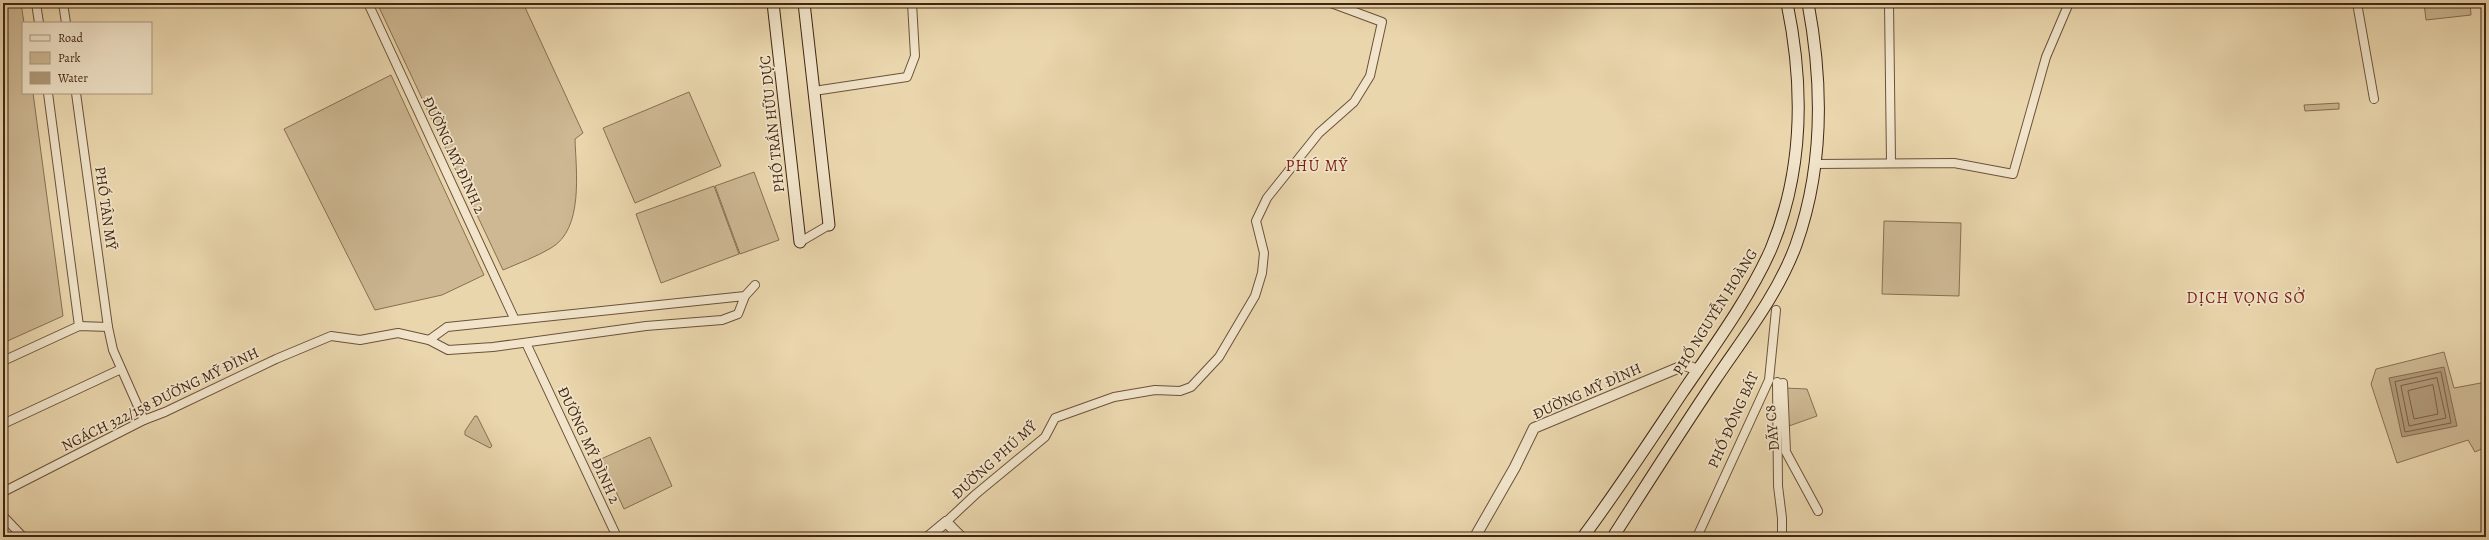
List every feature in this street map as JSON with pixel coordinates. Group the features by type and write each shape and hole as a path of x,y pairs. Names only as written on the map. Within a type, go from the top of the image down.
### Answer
{"main road":[{"name":"PHỐ TRẦN HỮU DỰC","path":"773,3 800,242"},
{"path":"804,3 829,225"},
{"name":"PHỐ NGUYỄN HOÀNG","path":"1583,537 1698,370 1759,272 1783,216 1796,153 1799,117 1795,47 1787,3"},
{"path":"1613,537 1762,309 1796,245 1810,196 1815,164 1818,77 1808,3"}],"street":[{"path":"36,3 39,22"},
{"path":"63,3 66,22"},
{"name":"ĐƯỜNG MỸ ĐÌNH 2","path":"368,3 514,318"},
{"path":"814,91 907,78 915,56 912,3"},
{"name":"ĐƯỜNG PHÚ MỸ","path":"946,522 976,494 1045,437 1055,418 1114,397 1156,390 1180,391 1191,387 1219,357 1247,312 1262,273 1264,253 1256,220 1267,198 1319,133 1354,102 1370,76 1382,22 1331,3"},
{"path":"1889,3 1891,162"},
{"path":"1815,164 1891,162 1954,163 2013,174 2046,57 2069,3"},
{"path":"2357,3 2374,99"},
{"path":"48,94 79,326"},
{"name":"PHỐ TÂN MỸ","path":"76,94 108,327 113,350 119,359 121,369 144,420"},
{"path":"800,242 829,225"},
{"path":"745,296 514,318 447,327 429,340 448,350 526,343 646,326 722,320 738,314 745,296 755,285"},
{"name":"PHỐ ĐỒNG BÁT","path":"1698,537 1769,380 1776,310"},
{"path":"3,361 79,326 108,327"},
{"name":"NGÁCH 322/158 ĐƯỜNG MỸ ĐÌNH","path":"3,492 144,420 276,359 331,336 360,340 398,333 429,340"},
{"name":"ĐƯỜNG MỸ ĐÌNH 2","path":"526,343 617,537"},
{"name":"ĐƯỜNG MỸ ĐÌNH","path":"1475,537 1515,467 1534,428 1685,365 1698,370"},
{"path":"3,424 121,369"},
{"name":"DÃY C8","path":"1782,537 1782,518 1778,486 1780,382 1786,452 1818,511"},
{"path":"3,516 23,537"},
{"path":"928,537 946,522 960,537"}],"green space":[{"path":"3,3 21,3 24,22 22,22 22,94 33,94 63,316 3,343"},
{"path":"377,3 523,3 583,133 575,139 577,183 573,214 569,227 562,239 551,248 503,270"},
{"path":"2424,3 2470,3 2471,15 2426,20"},
{"path":"391,75 484,275 442,295 375,310 284,129"},
{"path":"689,92 721,166 635,203 603,128"},
{"path":"2339,103 2339,109 2305,111 2304,105"},
{"path":"754,172 779,240 740,254 715,186"},
{"path":"714,186 739,254 661,283 636,214"},
{"path":"1884,221 1961,223 1959,296 1882,294"},
{"path":"2444,352 2454,388 2486,382 2486,426 2484,427 2486,447 2475,452 2468,440 2397,463 2371,384 2376,369"},
{"path":"1785,388 1807,389 1817,416 1789,426"},
{"path":"475,416 477,416 492,446 490,448 465,435 465,431"},
{"path":"650,437 672,486 624,509 601,459"}],"water":[{"path":"2444,367 2457,426 2402,437 2389,378"}],"district":[{"name":"PHÚ MỸ","path":"1317,165"},
{"name":"DỊCH VỌNG SỞ","path":"2246,297"}]}
